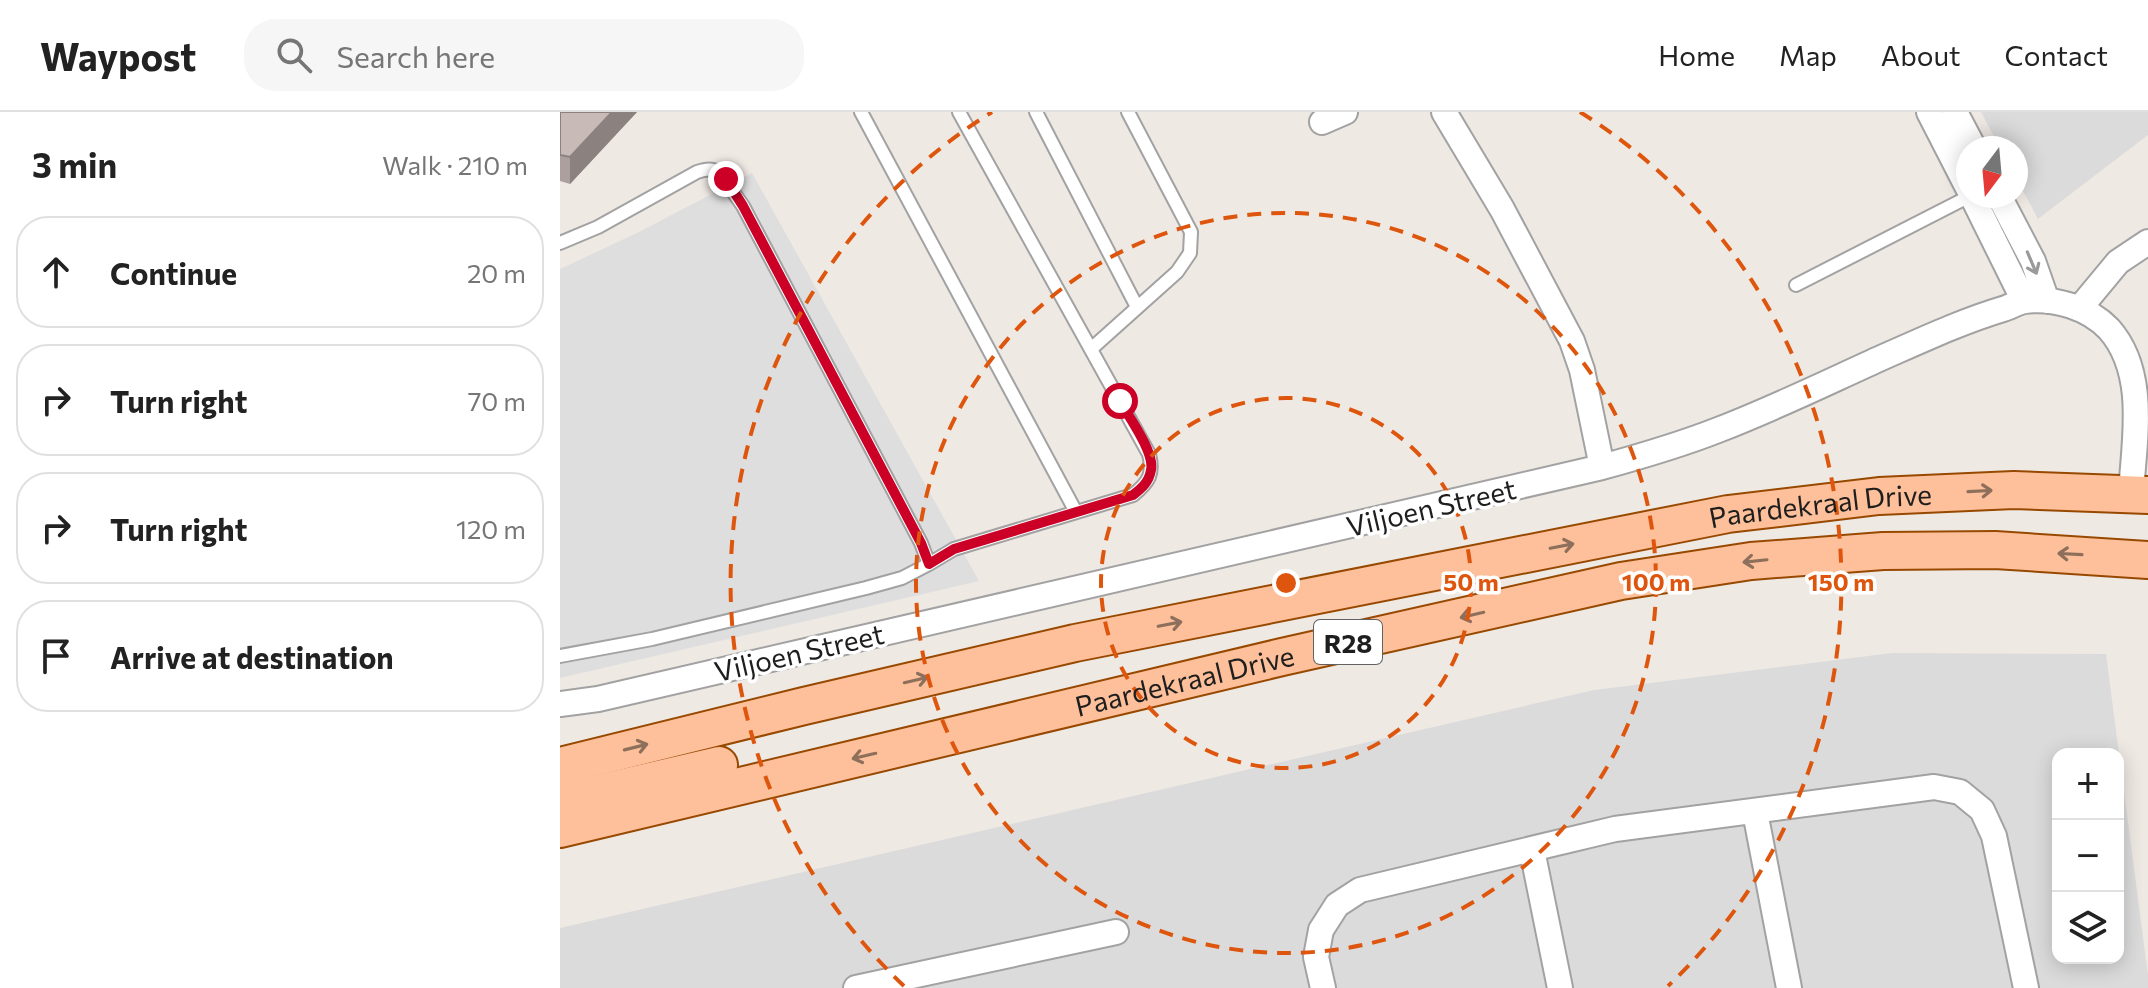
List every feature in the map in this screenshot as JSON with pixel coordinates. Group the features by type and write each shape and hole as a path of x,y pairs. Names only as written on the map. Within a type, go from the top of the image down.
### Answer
{"main road":[{"name":"Paardekraal Drive","path":"560,766 1075,643 1728,514 1879,496 2014,490 2139,494"},
{"name":"Paardekraal Drive","path":"560,829 1282,657 1621,581 1751,561 1883,551 1979,550 2148,560"},
{"path":"560,802 876,729 1182,666 1282,657"}],"street":[{"path":"1322,122 1345,112"},
{"path":"1444,112 1502,209 1572,341 1582,370 1602,467"},
{"path":"1929,112 1956,165"},
{"path":"1955,112 1968,136"},
{"path":"1978,208 2036,301"},
{"path":"2005,208 2033,261 2036,301"},
{"path":"2079,309 2118,262 2148,242"},
{"path":"2036,301 2071,305 2091,314 2110,330 2130,368 2134,389 2139,494"},
{"name":"Viljoen Street","path":"560,704 613,695 1602,467 1664,450 1721,429 1971,319 2036,301"},
{"path":"1323,988 1316,957 1321,930 1337,905 1360,890 1615,829 1934,787 1960,792 1982,810 1994,836 2026,988"},
{"path":"1755,812 1789,988"},
{"path":"1532,850 1560,988"},
{"path":"857,988 1116,932"}],"lane":[{"path":"861,112 1076,512"},
{"path":"560,656 652,639 902,578 954,549 1133,495 1146,484 1152,467 1149,454 959,112"},
{"path":"1036,112 1137,307"},
{"path":"1091,349 1177,272 1190,253 1191,232 1128,112"},
{"path":"560,243 598,227 697,172 714,169 720,173 743,206 921,543 929,564"},
{"path":"1796,285 1956,204"}],"shaded area":[{"path":"1981,112 2148,112 2148,135 2038,219 2028,200 2028,136 1994,136"},
{"path":"752,173 979,581 560,678 560,269"},
{"path":"1892,653 2106,654 2118,748 2052,748 2052,964 2124,964 2124,792 2148,988 560,988 560,928 1594,690"}],"building":[{"path":"560,112 612,112 570,157 560,155"}],"route":[{"path":"726,179 921,543 929,564 954,549 1133,495 1146,484 1152,467 1149,454 1120,401"}]}
